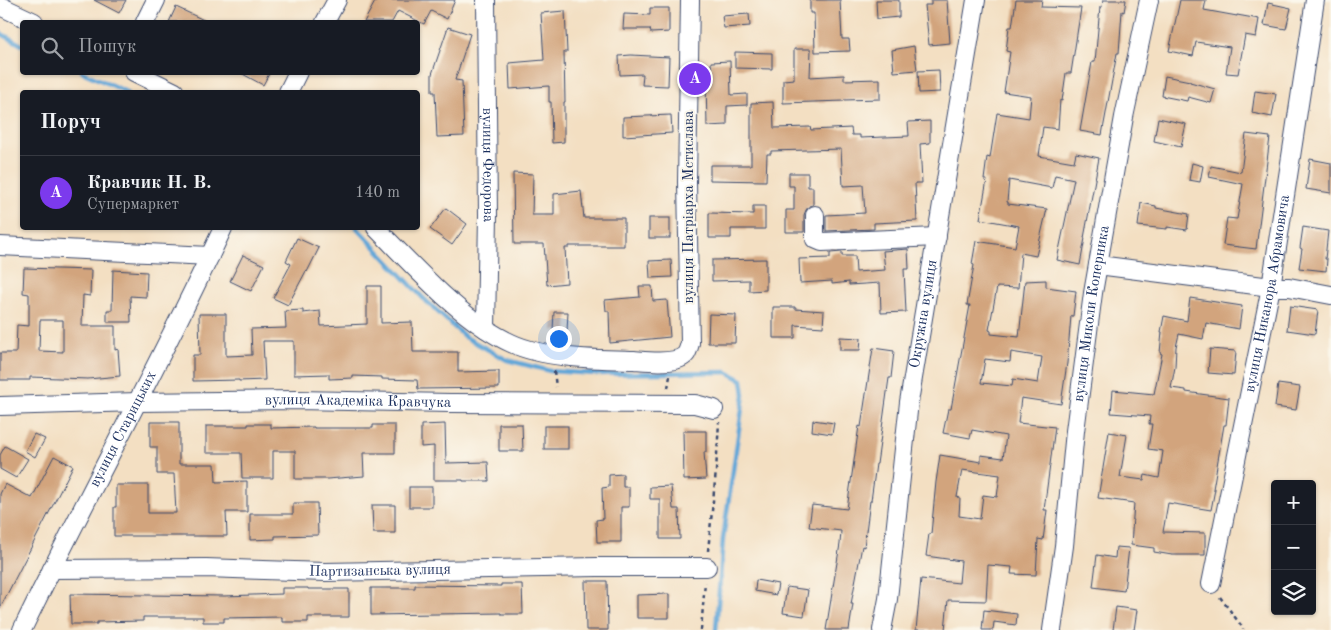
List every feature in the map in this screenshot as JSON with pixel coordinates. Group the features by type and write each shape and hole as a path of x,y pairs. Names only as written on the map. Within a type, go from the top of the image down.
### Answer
{"street":[{"path":"146,20 156,0"},
{"path":"326,20 336,0"},
{"name":"вулиця Федорова","path":"486,0 488,215 486,329"},
{"name":"вулиця Патріарха Мстислава","path":"486,329 511,343 535,351 560,355 662,361 679,359 686,354 690,344 687,182 690,0"},
{"name":"Окружна вулиця","path":"882,630 888,598 910,402 976,0"},
{"name":"вулиця Миколи Коперника","path":"1052,630 1064,546 1075,431 1098,265 1124,117 1149,0"},
{"name":"вулиця Никанора Абрамовича","path":"1211,584 1271,287 1315,0"},
{"path":"0,6 30,20"},
{"path":"140,75 171,90"},
{"path":"289,90 296,75"},
{"path":"815,215 816,240 822,242 937,237"},
{"name":"вулиця Старицьких","path":"22,630 138,402 221,230"},
{"path":"378,230 462,311 486,329"},
{"path":"0,246 210,256"},
{"path":"1098,265 1288,288 1331,296"},
{"name":"вулиця Академіка Кравчука","path":"0,406 297,400 460,404 696,404 714,409"},
{"name":"Партизанська вулиця","path":"52,569 206,568 335,572 707,567"}],"path":[{"path":"701,630 719,421 714,409"},
{"path":"1211,584 1243,630"}],"building":[{"path":"94,0 126,0 119,13"},
{"path":"376,0 455,0 447,19 431,11 424,24 420,20 416,20 398,11 393,20 365,20"},
{"path":"810,0 840,0 842,39 849,39 850,51 815,52 814,13 810,13"},
{"path":"876,0 899,0 899,17 877,19"},
{"path":"931,0 947,0 950,43 929,45 925,5 931,5"},
{"path":"1016,0 1042,0 1041,7 1081,8 1071,73 1066,73 1062,101 1060,100 1058,129 1043,127 1039,156 1074,162 1076,153 1099,158 1080,265 1057,260 1074,179 1055,175 1052,188 1009,180 1008,204 1047,209 1036,256 1021,253 1018,288 997,287 989,330 991,334 1019,337 1025,281 1046,280 1046,287 1076,291 1073,316 1071,316 1061,404 1021,398 1018,423 1055,427 1044,510 1047,510 1043,540 1038,539 1036,575 1011,574 1012,567 988,565 986,601 948,600 945,630 916,630 921,579 959,583 961,561 926,556 929,534 931,534 940,455 981,462 981,455 1003,458 1006,436 972,430 970,438 943,433 948,409 951,409 970,305 967,305 976,241 1015,247 1019,226 980,219 987,180 984,180 987,157 990,158 997,113 1029,118 1031,96 1004,92 1010,52 1006,51 1009,27 1012,27","holes":["1011,352 1042,357 1038,383 1013,379 1012,386 981,383 985,359 1010,362","962,470 1000,475 997,497 983,495 980,519 959,516 960,498 957,497"]},
{"path":"1103,0 1126,0 1124,12 1122,11 1119,53 1117,53 1102,135 1080,131 1092,62 1095,62 1100,7 1102,7"},
{"path":"1180,0 1206,0 1204,10 1259,19 1256,37 1245,35 1238,74 1226,73 1230,47 1196,42 1193,56 1169,51"},
{"path":"1268,3 1291,8 1286,29 1264,25"},
{"path":"176,7 204,20 170,20"},
{"path":"650,8 669,8 669,32 651,33 650,29 623,29 624,14 650,15"},
{"path":"565,11 567,52 564,52 564,142 552,143 549,86 510,89 509,63 544,60 541,13"},
{"path":"749,14 750,26 724,28 722,16"},
{"path":"448,27 470,34 455,80 462,81 464,136 437,137 435,92 432,92 432,74"},
{"path":"914,46 917,70 894,72 892,50"},
{"path":"794,49 811,49 810,77 844,75 844,80 880,79 880,99 783,103 783,80 794,79"},
{"path":"735,52 772,53 772,69 735,68"},
{"path":"619,56 669,57 668,86 642,85 643,74 620,75"},
{"path":"730,61 731,95 747,94 747,105 727,106 727,125 707,126 706,80 712,80 711,62"},
{"path":"939,70 940,92 919,93 918,71"},
{"path":"245,75 268,75 263,85"},
{"path":"1165,76 1215,89 1211,103 1188,97 1187,101 1162,96"},
{"path":"1255,91 1276,94 1272,117 1252,113"},
{"path":"773,102 774,128 810,127 811,130 851,128 852,135 860,135 860,138 909,136 908,122 930,121 930,143 920,144 922,183 915,183 917,221 874,223 874,229 826,231 826,215 865,213 863,185 843,186 841,149 771,151 771,154 767,154 766,181 710,180 710,165 751,165 751,103"},
{"path":"671,115 672,133 623,136 623,117"},
{"path":"1158,118 1186,124 1181,147 1154,141"},
{"path":"1246,134 1270,137 1256,249 1223,245 1227,218 1237,219 1243,184 1209,177 1211,166 1241,172"},
{"path":"1310,159 1331,163 1331,193 1306,189"},
{"path":"1192,163 1203,166 1200,182 1189,180"},
{"path":"513,173 533,174 532,215 554,215 554,194 581,191 584,218 624,218 624,246 569,246 569,248 565,248 567,283 547,285 544,244 514,244"},
{"path":"789,173 808,173 808,187 813,187 813,205 809,206 804,215 804,232 786,232 786,210 794,210 794,186 789,186"},
{"path":"1141,203 1156,206 1156,208 1189,214 1187,230 1138,226"},
{"path":"753,206 765,206 765,229 731,229 731,238 709,238 709,213 753,214"},
{"path":"446,208 467,224 452,245 430,229"},
{"path":"649,218 670,218 670,238 649,238"},
{"path":"1303,227 1328,231 1325,259 1327,259 1326,271 1299,268"},
{"path":"297,238 319,248 288,305 273,298 291,264 286,261"},
{"path":"908,249 909,269 904,269 906,312 881,313 880,283 849,285 849,282 832,284 832,281 800,283 799,259 830,258 830,253 842,252 842,256 855,256 856,272 885,270 883,251"},
{"path":"243,255 264,265 251,291 230,281"},
{"path":"766,259 766,290 749,291 749,280 712,281 712,260"},
{"path":"671,260 672,277 650,278 649,261"},
{"path":"24,268 91,270 90,296 83,295 82,326 115,326 115,350 118,349 120,376 88,379 30,377 30,380 0,380 0,353 16,353 17,325 29,326 29,294 23,293","holes":["40,320 63,320 63,352 39,351"]},
{"path":"113,270 147,272 146,297 130,296 131,322 107,322 107,310 112,310"},
{"path":"367,286 381,286 381,323 412,322 413,352 458,352 458,372 499,371 499,388 418,389 417,380 353,376 353,378 329,379 329,374 294,375 294,341 263,341 265,380 193,381 193,355 200,355 199,314 226,314 226,356 252,355 251,329 286,328 285,311 303,310 303,313 320,311 321,326 367,324"},
{"path":"639,286 652,286 653,301 667,300 670,337 610,343 609,311 606,311 605,300 640,297"},
{"path":"1190,298 1242,306 1239,329 1206,323 1203,339 1179,334 1171,388 1229,398 1211,510 1168,503 1163,532 1205,533 1205,555 1172,555 1154,552 1154,548 1131,545 1134,503 1098,498 1109,432 1127,435 1120,477 1144,480 1145,475 1159,478 1163,451 1148,449 1152,424 1149,424 1150,416 1111,413 1113,390 1154,394 1162,354 1160,353 1161,332 1164,316 1187,321"},
{"path":"1290,306 1318,310 1315,334 1287,330"},
{"path":"773,307 795,307 795,309 824,311 823,327 795,325 795,338 773,338"},
{"path":"554,312 568,312 567,331 553,330"},
{"path":"709,314 736,315 735,343 708,343"},
{"path":"840,337 861,338 860,350 840,350"},
{"path":"873,348 894,351 864,547 862,546 851,604 853,604 849,630 826,630 841,531 809,527 812,505 847,509"},
{"path":"1210,349 1236,351 1234,375 1208,373"},
{"path":"1278,384 1300,387 1296,410 1275,407"},
{"path":"813,420 834,423 832,434 812,431"},
{"path":"150,422 179,422 179,464 215,464 216,482 247,481 247,512 226,512 227,536 114,536 116,485 148,485 148,513 176,513 174,474 157,474 157,447 150,447"},
{"path":"248,424 271,424 271,428 373,428 373,425 395,425 395,453 363,453 364,476 295,479 295,451 273,451 273,478 242,478 241,453 206,453 206,426 248,426"},
{"path":"445,424 446,463 488,462 489,481 434,480 434,446 421,447 421,425"},
{"path":"499,424 522,424 523,451 499,451"},
{"path":"544,426 568,426 568,449 544,449"},
{"path":"683,431 706,431 706,452 704,452 706,479 684,480"},
{"path":"34,434 45,439 35,457 25,451"},
{"path":"5,446 28,459 16,478 0,469 0,455"},
{"path":"54,456 73,466 0,608 0,494 5,484 32,498"},
{"path":"623,474 623,487 629,487 629,507 621,507 621,542 597,542 596,520 603,519 602,488 609,487 609,475"},
{"path":"671,486 673,509 679,509 680,539 660,539 660,499 650,499 650,487"},
{"path":"409,487 432,487 432,507 409,507"},
{"path":"293,503 317,503 318,535 275,536 275,539 250,540 250,514 293,514"},
{"path":"372,505 395,505 395,533 373,533"},
{"path":"1116,547 1129,548 1124,591 1093,587 1097,555 1115,558"},
{"path":"756,580 778,584 776,595 755,591"},
{"path":"585,581 607,581 608,630 586,630"},
{"path":"501,584 522,584 523,614 371,615 371,588 415,588 415,585 501,586"},
{"path":"787,587 808,590 804,616 783,613"},
{"path":"282,588 349,589 349,617 308,617 308,622 282,622 282,617 224,618 224,622 203,622 203,617 143,617 143,621 71,624 70,594 224,596 282,594"},
{"path":"669,594 669,618 637,618 637,595"},
{"path":"1116,607 1137,610 1134,630 1113,630"},
{"path":"984,610 1017,614 1016,625 994,622 993,630 982,630"}],"waterway":[{"path":"0,33 20,44"},
{"path":"89,75 122,90"},
{"path":"359,230 423,298 465,337 507,360 550,371 596,374 727,372 742,380 744,395 723,539 716,630"}],"place":[{"name":"Кравчик Н. В.","path":"695,79"}]}
